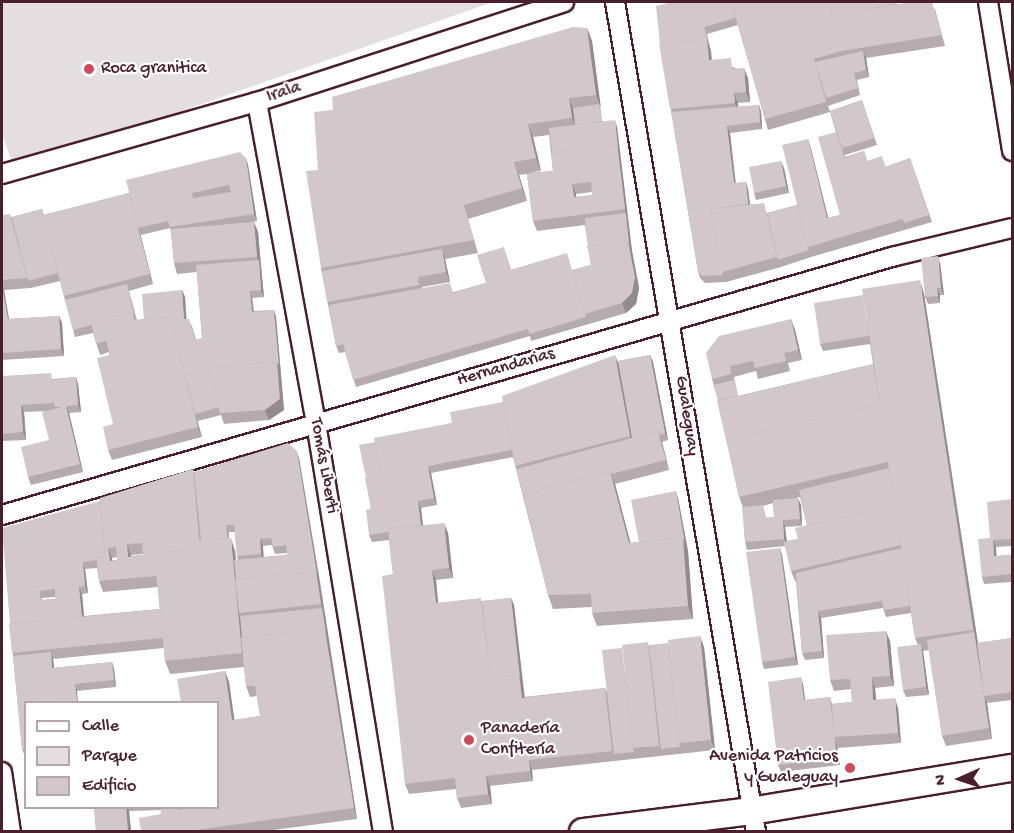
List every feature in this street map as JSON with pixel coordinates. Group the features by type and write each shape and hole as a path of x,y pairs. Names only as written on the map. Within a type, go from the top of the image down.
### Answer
{"main road":[{"path":"583,831 754,821 1012,768"}],"street":[{"name":"Irala","path":"2,174 257,102 564,2"},
{"name":"Gualeguay","path":"615,2 754,821"},
{"path":"987,2 1012,151"},
{"name":"Tomás Liberti","path":"257,102 316,423 383,831"},
{"name":"Hernandarias","path":"2,515 924,249 1012,228"},
{"path":"2,772 11,831"}],"green space":[{"path":"2,2 493,2 14,170 2,133"}],"building":[{"path":"672,2 731,2 735,18 704,27 708,44 707,40 660,44 656,6"},
{"path":"731,2 828,2 832,15 911,2 932,2 942,35 842,51 814,59 826,102 765,119"},
{"path":"828,2 895,2 896,4 832,15"},
{"path":"573,27 587,28 596,95 569,98 572,118 528,124 536,158 514,162 522,188 464,205 474,240 321,268 306,171 318,170 314,112 333,110 332,97"},
{"path":"707,40 709,60 731,58 732,69 744,68 746,92 734,93 735,103 670,109 659,44"},
{"path":"863,51 866,70 854,73 858,88 826,98 815,62"},
{"path":"862,100 874,138 842,148 830,111"},
{"path":"599,104 602,121 575,125 573,108"},
{"path":"759,105 760,122 727,126 734,183 746,182 748,204 710,209 723,275 702,276 698,271 671,112"},
{"path":"615,120 618,148 617,145 552,153 549,128"},
{"path":"836,132 845,158 864,151 867,161 882,156 903,219 808,247 782,145 808,139 827,218 840,215 818,137"},
{"path":"617,145 625,209 533,221 527,174 553,171 551,153","holes":["591,182 592,195 574,197 572,184"]},
{"path":"240,152 246,158 254,214 170,227 168,221 138,228 126,180","holes":["229,185 231,192 193,198 192,193"]},
{"path":"910,158 929,215 904,223 885,167"},
{"path":"781,161 786,186 754,193 749,167"},
{"path":"129,193 150,274 64,296 43,215"},
{"path":"764,203 777,257 722,272 710,209"},
{"path":"797,205 809,250 778,260 767,213"},
{"path":"42,209 58,273 28,281 12,217"},
{"path":"626,213 629,244 628,241 588,246 585,218"},
{"path":"10,214 27,278 2,280 2,215"},
{"path":"254,222 257,257 174,263 171,229"},
{"path":"628,241 635,277 632,293 622,303 585,314 572,270 591,265 587,246"},
{"path":"504,247 510,270 567,253 586,317 529,334 528,329 353,380 343,344 336,346 329,305 450,283 453,293 486,283 477,255"},
{"path":"442,249 446,272 418,277 419,285 327,302 322,271"},
{"path":"938,256 941,288 937,288 938,296 925,297 921,258"},
{"path":"259,260 261,290 250,291 252,312 274,310 279,365 277,362 210,368 219,407 195,414 170,317 144,319 142,294 182,290 184,319 189,319 195,340 202,338 196,265"},
{"path":"920,280 973,630 915,638 888,462 739,497 726,440 880,404 862,289"},
{"path":"127,284 134,315 132,312 91,322 92,325 73,330 65,300"},
{"path":"2,286 8,319 59,316 61,349 2,353"},
{"path":"863,295 869,336 820,344 814,303"},
{"path":"132,312 134,320 170,317 198,427 108,450 103,427 113,424 97,358 110,355 106,341 96,344 91,322"},
{"path":"791,319 798,350 784,353 786,361 755,368 753,361 730,366 731,374 712,379 706,353 719,336"},
{"path":"615,355 630,436 515,466 502,396"},
{"path":"650,355 665,433 659,435 658,431 632,438 618,361"},
{"path":"277,362 280,399 265,410 220,413 210,368"},
{"path":"873,364 880,404 726,440 717,401"},
{"path":"51,373 52,380 76,377 78,405 66,406 80,464 28,477 21,447 49,440 42,412 62,407 55,407 54,403 21,405 23,432 2,434 2,376"},
{"path":"734,380 738,396 718,400 714,385"},
{"path":"503,402 512,450 428,466 434,498 418,501 421,525 388,529 388,532 369,535 366,510 371,509 365,478 381,475 374,438 452,423 450,412"},
{"path":"658,431 666,460 611,474 610,471 523,494 516,469"},
{"path":"375,442 381,475 366,478 359,445"},
{"path":"288,443 297,451 317,574 316,571 236,579 234,560 287,555 286,545 273,547 271,538 260,539 261,554 237,556 234,525 226,525 227,538 201,540 194,472"},
{"path":"889,468 895,505 807,525 799,490"},
{"path":"193,469 200,549 154,553 157,576 99,581 96,557 105,556 100,498","holes":["142,543 143,555 128,557 127,544","116,547 117,560 110,561 108,548"]},
{"path":"610,471 629,543 683,538 688,606 592,613 591,594 548,595 523,494"},
{"path":"676,491 685,544 683,538 639,542 631,500"},
{"path":"798,498 800,519 783,520 784,539 745,542 742,507 763,505 765,518 774,517 773,500"},
{"path":"1012,499 1012,539 993,540 994,556 1012,555 1012,574 982,577 978,539 990,538 987,502"},
{"path":"100,501 105,556 83,562 85,586 79,587 82,617 10,624 2,528","holes":["55,589 55,599 41,600 39,591"]},
{"path":"895,505 901,545 791,571 784,542 798,539 795,528"},
{"path":"444,523 449,568 432,570 436,603 481,598 490,678 519,675 522,698 605,688 612,751 529,760 530,771 486,776 488,794 457,798 455,778 405,784 382,576 393,574 388,529"},
{"path":"231,538 242,653 165,661 154,553 200,549 199,540"},
{"path":"780,548 795,657 762,662 746,552"},
{"path":"902,548 910,606 884,610 882,601 818,611 822,651 802,653 796,573"},
{"path":"316,571 321,604 239,613 235,579"},
{"path":"511,598 520,678 519,675 490,678 482,601"},
{"path":"322,608 326,633 325,630 242,638 240,616"},
{"path":"160,609 163,638 12,653 9,624"},
{"path":"325,630 354,808 189,831 141,831 139,818 161,814 160,809 219,809 219,701 181,701 177,679 225,671 232,720 260,716 255,686 246,686 241,638"},
{"path":"886,631 890,676 872,677 873,700 895,698 898,733 834,737 832,704 852,702 850,679 830,680 826,635"},
{"path":"974,632 989,728 942,736 927,640"},
{"path":"700,636 711,740 679,743 668,640"},
{"path":"1012,638 1012,692 984,696 977,643"},
{"path":"648,642 659,746 633,748 622,645"},
{"path":"668,643 680,747 661,749 649,645"},
{"path":"921,644 926,687 903,690 897,647"},
{"path":"622,648 634,752 614,754 602,650"},
{"path":"51,652 52,668 112,662 114,680 75,684 77,701 24,701 24,748 22,749 13,656"},
{"path":"801,677 804,700 830,697 837,758 778,765 768,682"},
{"path":"94,809 126,809 128,831 96,831"}],"place":[{"name":"Roca granitica","path":"89,69"},
{"name":"Panadería Confitería","path":"469,740"},
{"name":"Avenida Patricios y Gualeguay","path":"850,768"}]}
